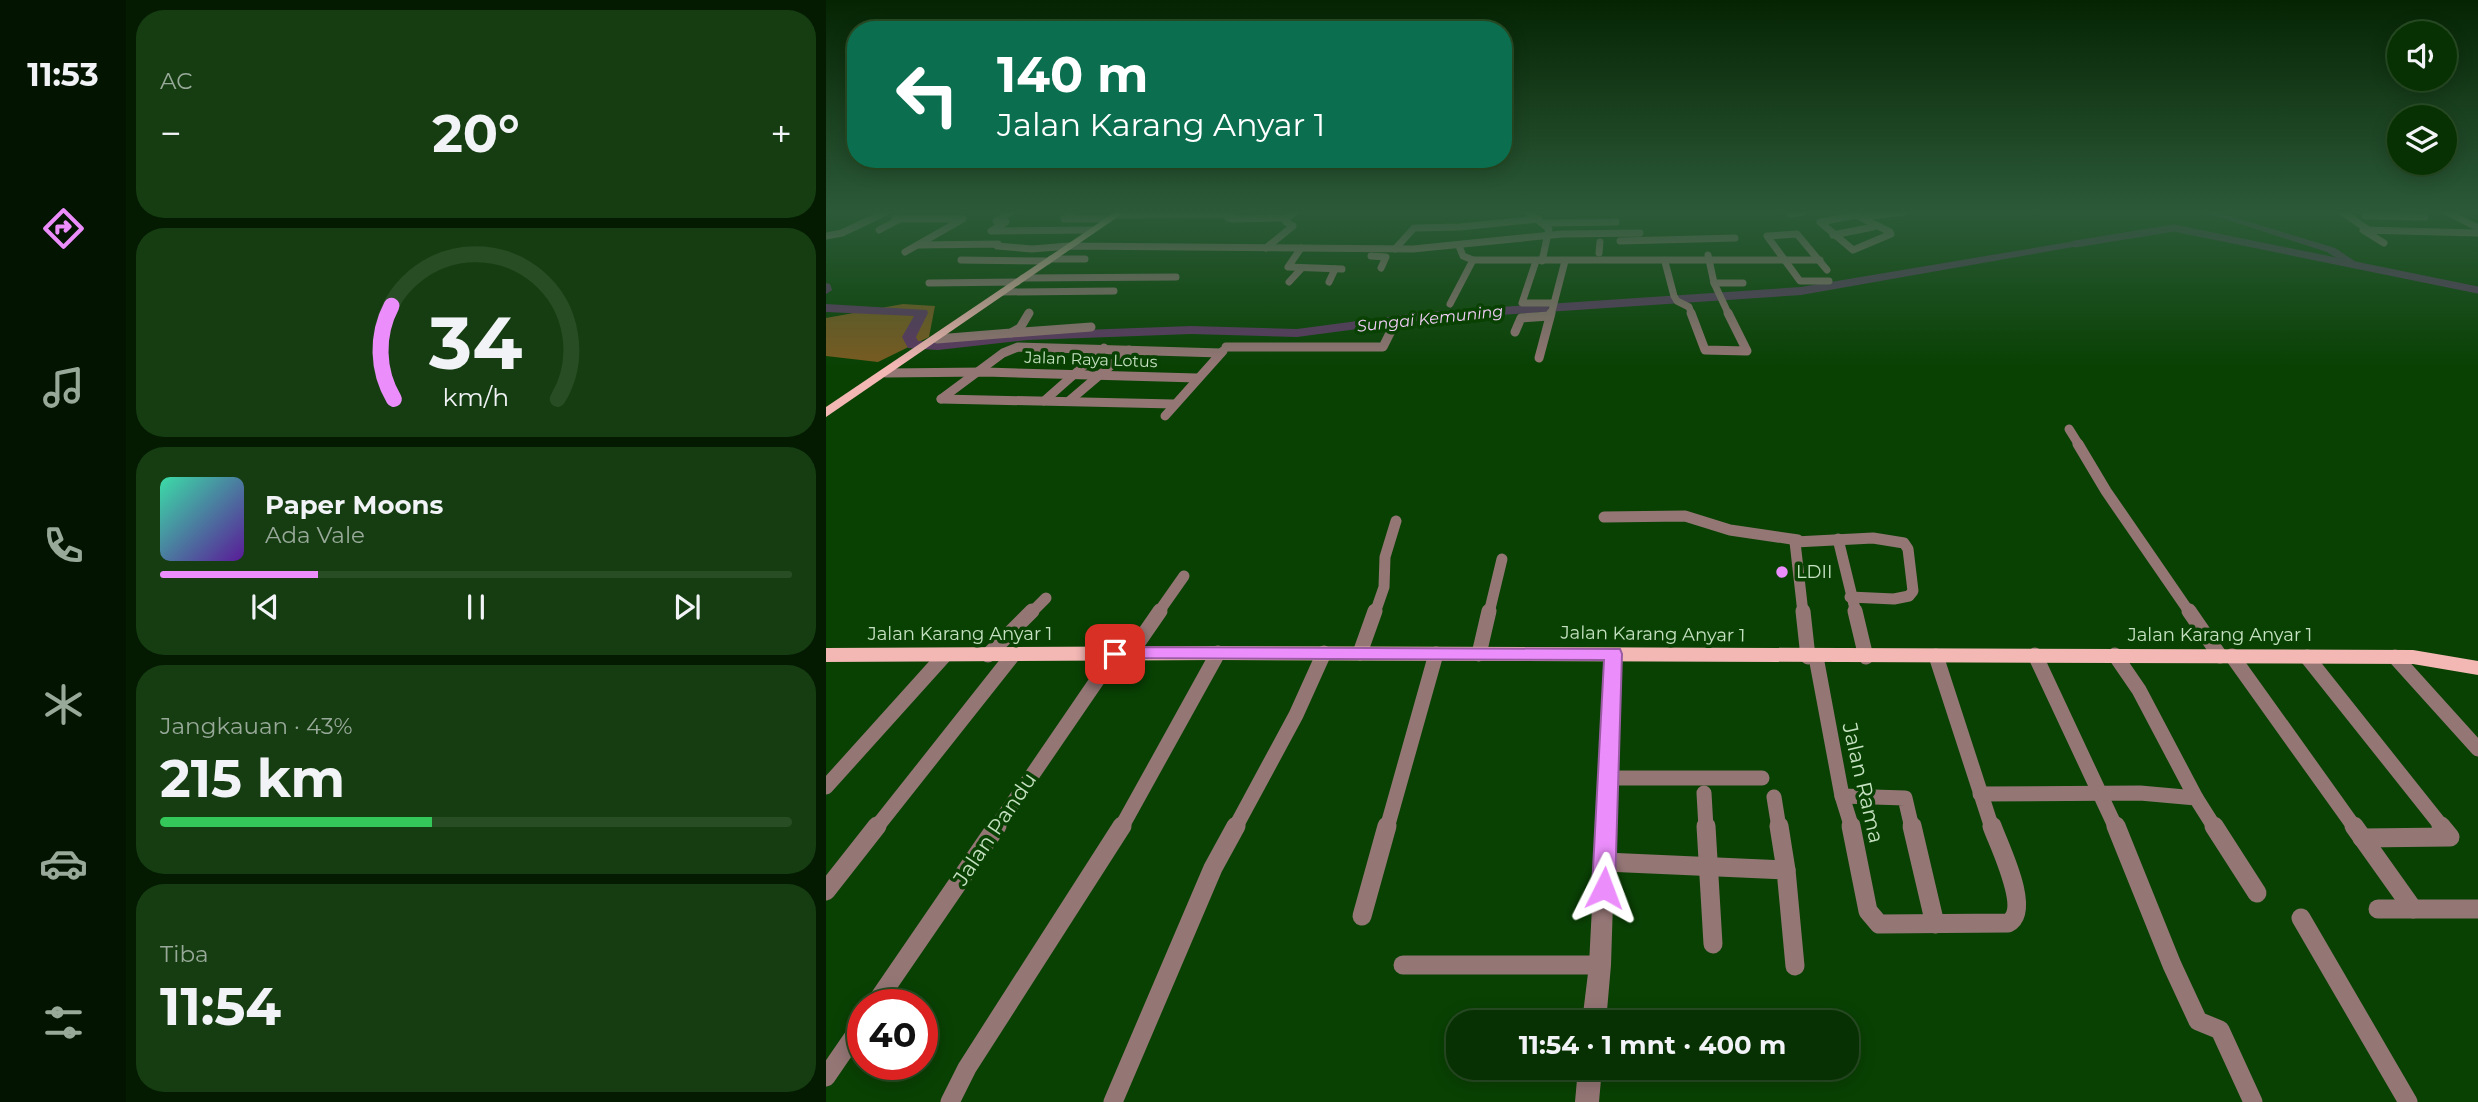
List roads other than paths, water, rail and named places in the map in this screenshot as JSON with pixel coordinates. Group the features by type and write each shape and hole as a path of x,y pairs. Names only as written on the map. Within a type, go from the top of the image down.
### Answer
{"main road":[{"path":"826,413 1044,263"},
{"name":"Jalan Karang Anyar 1","path":"826,655 1360,653 1866,657 2035,654 2395,657 2435,659 2478,668"}],"street":[{"path":"1288,263 1288,267 1301,269 1339,269 1329,282"},
{"path":"1381,268 1383,263"},
{"path":"1450,304 1471,263"},
{"path":"1539,263 1522,303 1551,309"},
{"path":"1539,358 1564,263"},
{"path":"1665,263 1675,299 1689,307 1707,351 1747,351 1718,296 1709,263"},
{"path":"1787,263 1800,281 1829,281"},
{"path":"1822,263 1827,270"},
{"path":"1289,282 1301,269"},
{"path":"1033,271 1134,270"},
{"path":"929,283 1176,277"},
{"path":"1714,283 1743,283"},
{"path":"1003,292 1114,291"},
{"path":"1515,332 1521,318 1551,309"},
{"path":"1012,333 1020,328 1029,313"},
{"path":"931,343 1091,327"},
{"path":"1174,404 941,399 1018,346 1129,350 1383,347 1391,331"},
{"path":"1165,416 1226,347"},
{"path":"1044,401 1104,348"},
{"path":"1069,401 1129,350"},
{"path":"890,371 980,371"},
{"name":"Jalan Raya Lotus","path":"980,371 1196,378"},
{"path":"2070,429 2106,491 2413,909"},
{"path":"1604,517 1685,516 1730,530 1797,541 1895,540 1905,543 1913,591 1909,596 1850,597"},
{"path":"1360,653 1384,587 1385,557 1396,521"},
{"path":"1838,539 1866,657"},
{"name":"Jalan Rama","path":"1797,541 1812,657 1842,796 1855,836 1868,911 1872,919 1879,924 1935,924"},
{"path":"1479,654 1502,559"},
{"name":"Jalan Pandu","path":"886,989 1123,654 1184,576"},
{"path":"988,655 1046,598"},
{"path":"950,1102 967,1068 1127,818 1218,653"},
{"path":"1113,1102 1213,868 1296,715 1324,653"},
{"path":"1362,916 1437,654"},
{"path":"1595,1010 1600,965 1613,654"},
{"path":"2035,654 2103,795 2172,965 2198,1021 2220,1030 2253,1102"},
{"path":"826,891 1013,655"},
{"path":"2115,655 2138,690 2196,798 2257,893"},
{"path":"826,787 944,656"},
{"path":"1842,796 1905,798 1935,924 2007,923 2014,920 2018,897 2011,872 1980,794 1936,656"},
{"path":"2307,657 2450,837 2362,838"},
{"path":"2395,657 2478,748"},
{"path":"1608,778 1762,778"},
{"path":"1704,793 1713,944"},
{"path":"1980,794 2140,793 2196,798"},
{"path":"1774,797 1786,870 1795,966"},
{"path":"1605,862 1786,870"},
{"path":"2378,909 2478,909"},
{"path":"2301,918 2408,1102"},
{"path":"1403,965 1600,965"},
{"path":"826,1077 847,1046"},
{"path":"1587,1102 1589,1080"}],"waterway":[{"name":"Sungai Kemuning","path":"826,308 922,313 909,337 913,345 938,346 1028,336 1191,330 1297,333 1425,316 1801,291 1962,263"},
{"path":"2348,263 2478,290"},
{"path":"2352,263 2356,266"}],"place":[{"name":"LDII","path":"1782,572"}]}
